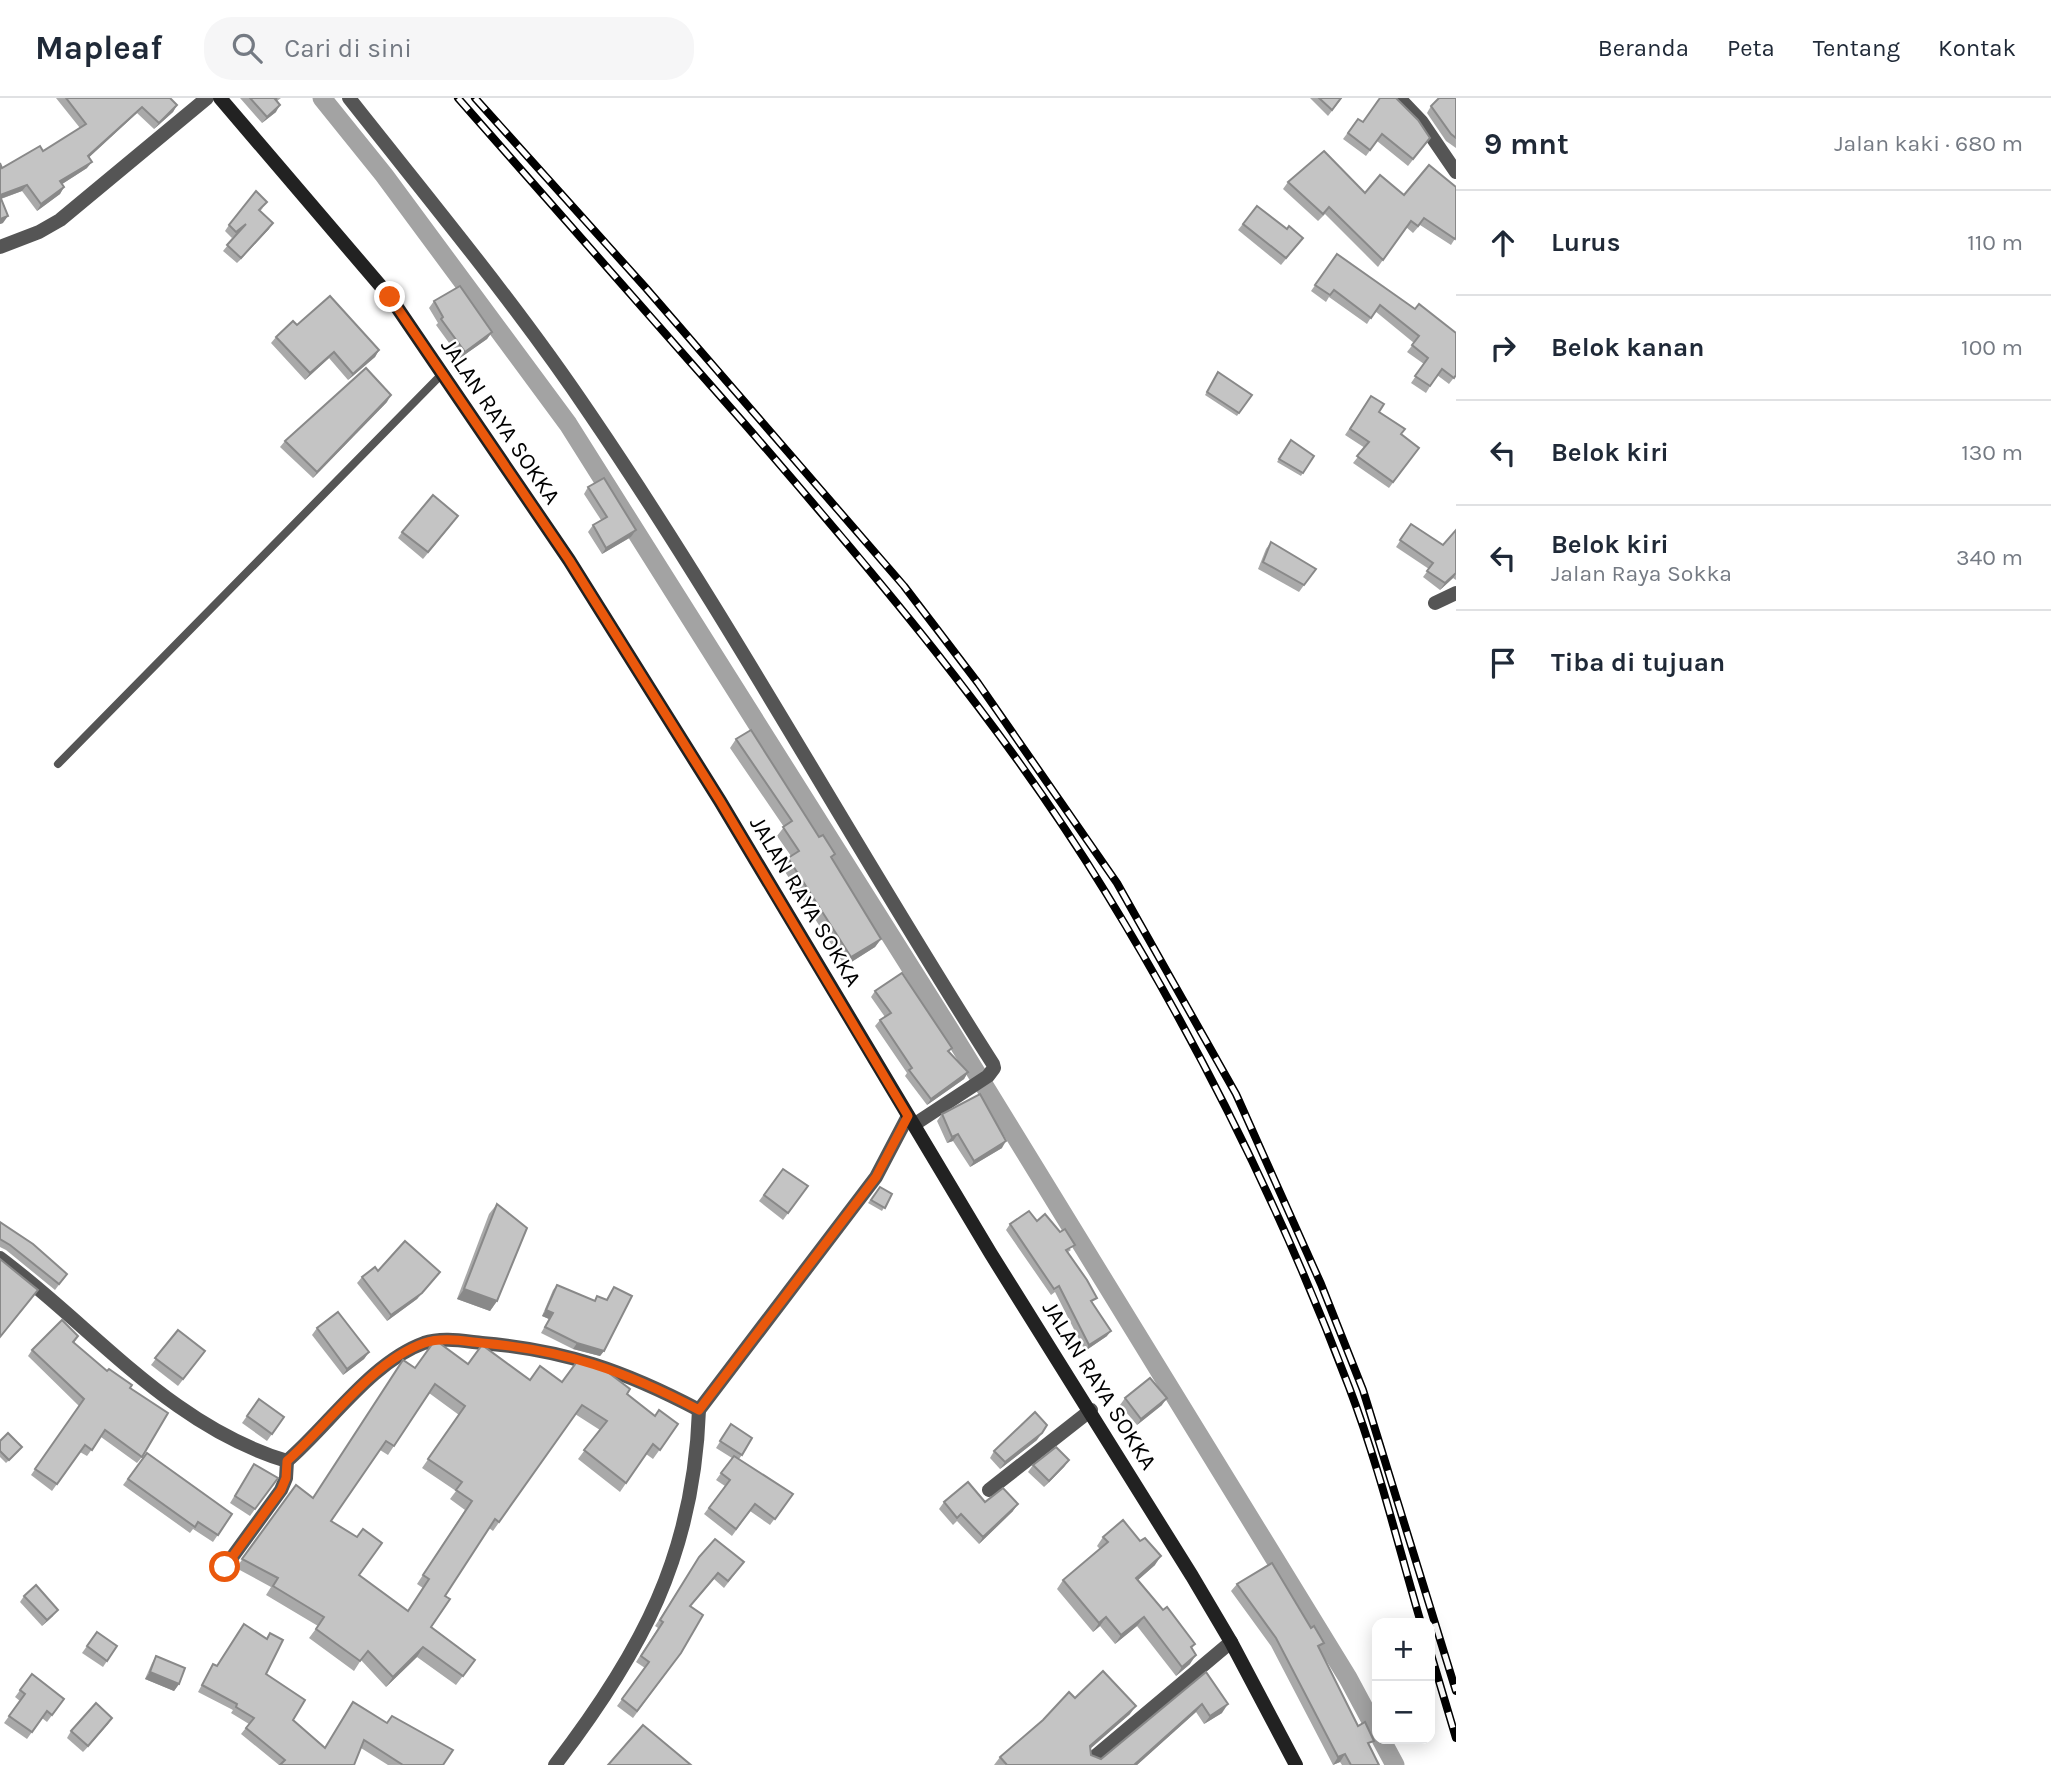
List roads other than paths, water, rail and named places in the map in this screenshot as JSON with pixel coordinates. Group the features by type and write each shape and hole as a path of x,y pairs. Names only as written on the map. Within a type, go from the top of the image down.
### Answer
{"main road":[{"name":"JALAN RAYA SOKKA","path":"220,98 390,297 590,594 720,801 991,1254 1091,1410 1231,1642 1296,1765"}],"street":[{"path":"0,247 39,232 60,220 208,98"},
{"path":"349,98 528,326 637,485 994,1069 988,1076 957,1096 912,1120 876,1177 699,1410 697,1449 673,1564 663,1592 630,1657 555,1765"},
{"path":"1399,98 1421,121 1456,172"},
{"path":"1435,603 1456,593"},
{"path":"0,1258 144,1382 188,1414 254,1450 287,1461"},
{"path":"225,1567 281,1490 286,1478 287,1461 376,1373 424,1343 449,1340 515,1346 594,1362 699,1410"},
{"path":"989,1490 1091,1410"},
{"path":"1093,1758 1231,1642"}],"lane":[{"path":"58,764 442,374"}],"waterway":[{"path":"322,98 384,175 568,424 950,1030 1348,1678 1372,1723"},
{"path":"1384,1744 1395,1765"}],"railway":[{"path":"458,98 743,422 888,592 1024,769 1106,893 1208,1073 1297,1260 1359,1416 1420,1618"},
{"path":"475,98 645,287 904,586 978,683 1117,883 1236,1094 1321,1284 1363,1390 1456,1691"},
{"path":"1435,1668 1456,1738"}]}
